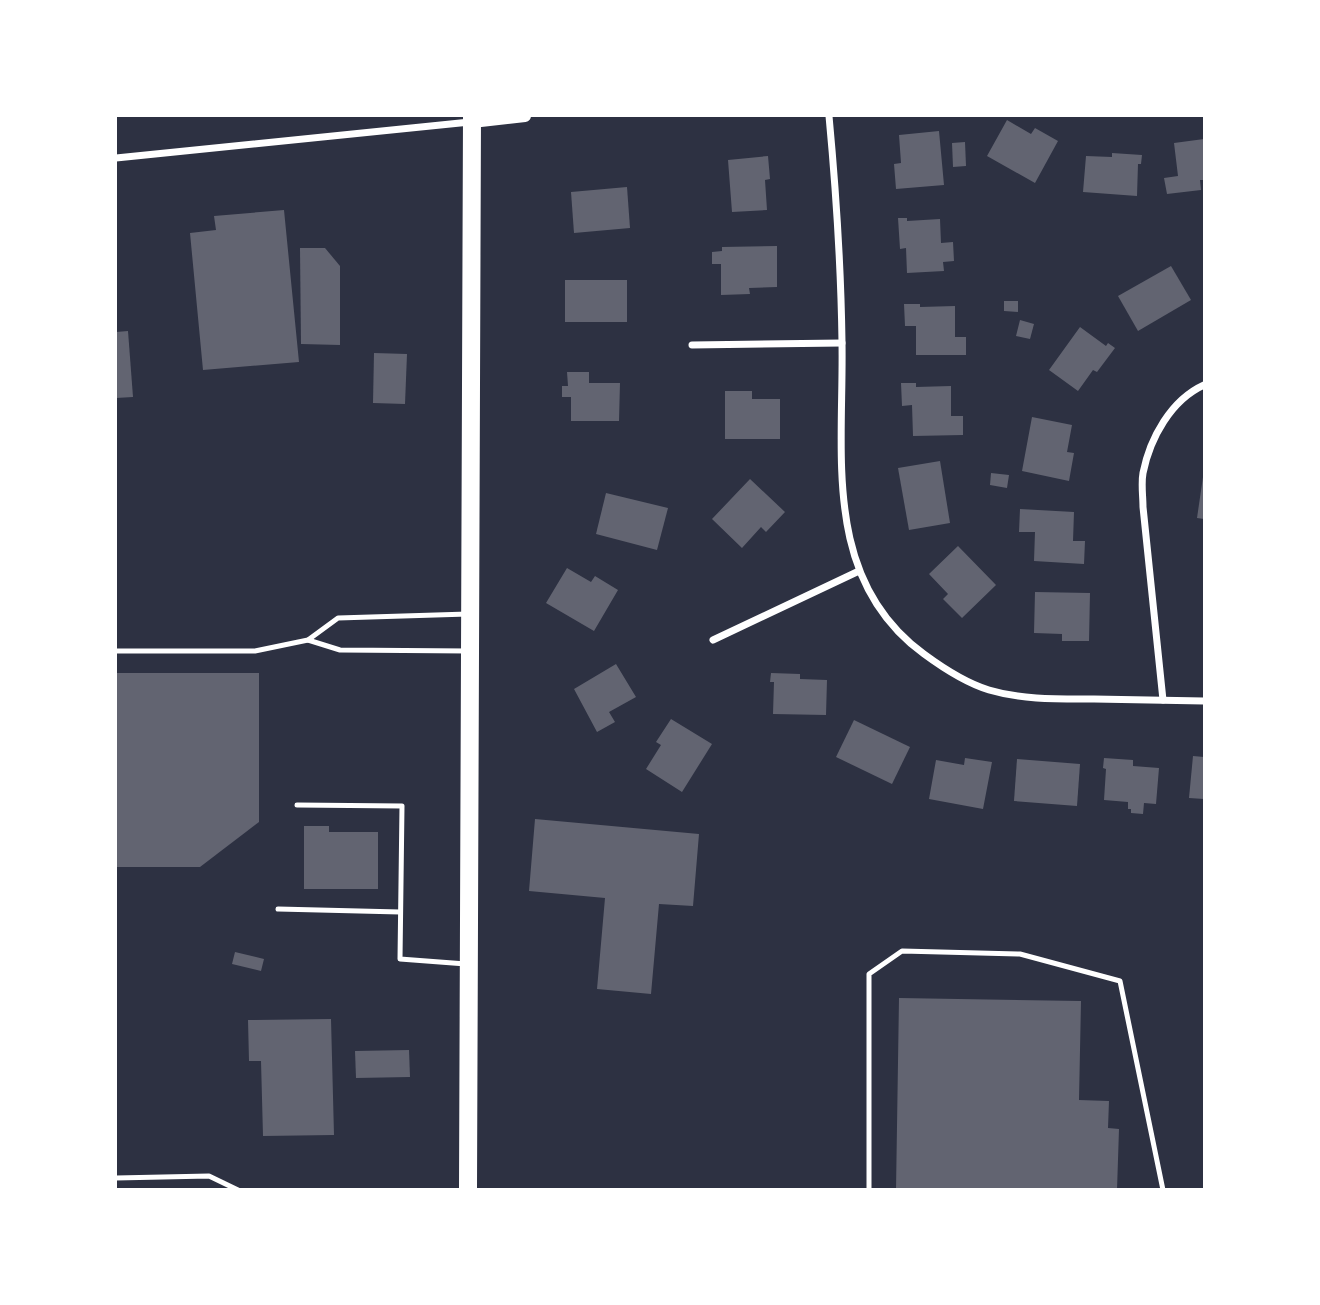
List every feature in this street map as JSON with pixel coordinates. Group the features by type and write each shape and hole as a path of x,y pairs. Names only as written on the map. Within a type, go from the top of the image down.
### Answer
{"main road":[{"path":"468,1189 468,614 472,119"}],"street":[{"path":"116,158 472,119 525,116"},
{"path":"829,116 837,202 842,343 841,475 846,523 859,571 879,610 907,642 943,668 986,689 1025,698 1205,701"},
{"path":"692,345 842,343"},
{"path":"1163,700 1143,507 1143,475 1153,441 1171,411 1196,389 1205,385"},
{"path":"713,640 859,571"}],"lane":[{"path":"116,651 255,651 308,640 338,618 468,614"},
{"path":"308,640 340,650 468,651"},
{"path":"297,805 402,806 400,960 469,964"},
{"path":"278,909 400,912"},
{"path":"869,1189 869,974 902,951 1020,954 1120,981 1163,1189"},
{"path":"116,1178 209,1176 238,1189"}],"building":[{"path":"1007,120 1031,134 1035,128 1058,141 1035,183 987,156"},
{"path":"939,131 944,185 896,189 894,164 901,163 899,135"},
{"path":"1204,139 1204,180 1200,180 1201,190 1167,194 1164,178 1178,176 1174,143"},
{"path":"965,142 966,166 953,167 952,143"},
{"path":"1112,153 1142,155 1141,164 1138,164 1137,196 1083,192 1086,156 1112,157"},
{"path":"768,156 770,179 765,180 767,210 732,212 728,160"},
{"path":"627,187 630,228 574,233 571,192"},
{"path":"284,210 299,362 203,370 190,233 216,230 214,216"},
{"path":"898,218 907,218 907,221 940,219 941,243 953,242 954,261 943,262 944,271 907,273 906,248 900,249"},
{"path":"777,246 777,287 749,288 750,294 721,295 721,264 712,264 712,252 722,251 722,247"},
{"path":"300,248 325,248 340,266 340,345 301,344"},
{"path":"1171,266 1191,300 1138,331 1118,296"},
{"path":"565,280 627,280 627,322 565,322"},
{"path":"1004,301 1018,301 1018,312 1004,311"},
{"path":"904,304 920,304 920,307 955,306 955,337 966,337 966,355 916,355 916,326 905,326"},
{"path":"1020,320 1034,324 1030,339 1016,336"},
{"path":"1080,327 1106,346 1108,343 1115,348 1097,372 1093,370 1078,391 1049,370"},
{"path":"128,331 133,397 116,398 116,332"},
{"path":"374,353 407,354 405,404 373,403"},
{"path":"567,372 589,372 589,383 620,383 619,421 571,421 571,397 562,397 562,386 568,386"},
{"path":"901,383 916,383 916,387 951,386 951,416 963,416 963,435 913,436 912,405 902,406"},
{"path":"725,391 752,391 752,399 780,399 780,439 725,439"},
{"path":"1032,417 1072,425 1067,452 1074,453 1069,481 1022,471"},
{"path":"940,461 950,523 909,530 898,468"},
{"path":"991,473 1009,475 1007,488 990,485"},
{"path":"1204,477 1204,519 1197,518"},
{"path":"750,479 785,512 766,532 761,527 742,548 712,519"},
{"path":"606,493 668,508 657,550 596,534"},
{"path":"1020,509 1074,512 1073,541 1085,541 1084,564 1034,561 1035,532 1019,532"},
{"path":"958,546 996,585 962,618 943,599 948,594 929,574"},
{"path":"567,568 591,582 595,576 618,590 594,631 546,603"},
{"path":"1035,592 1090,593 1089,641 1062,641 1062,634 1034,633"},
{"path":"616,664 636,697 609,712 615,722 597,732 574,689"},
{"path":"116,673 259,673 259,822 200,867 116,867"},
{"path":"771,673 800,674 800,679 827,680 826,715 773,714 774,682 770,682"},
{"path":"671,719 712,744 682,792 646,769 661,745 656,742"},
{"path":"854,720 910,747 892,784 836,757"},
{"path":"1193,756 1204,757 1204,799 1189,798"},
{"path":"965,758 992,762 983,809 929,799 936,760 964,765"},
{"path":"1104,758 1133,760 1133,766 1159,768 1156,804 1144,803 1143,814 1131,813 1128,802 1104,800"},
{"path":"1017,759 1080,764 1077,806 1014,801"},
{"path":"535,819 699,834 693,906 659,904 651,994 597,989 605,898 529,891"},
{"path":"304,826 329,826 329,832 378,832 378,889 304,889"},
{"path":"235,952 264,959 261,971 232,964"},
{"path":"899,998 1081,1001 1079,1100 1109,1101 1108,1128 1119,1129 1117,1190 896,1190"},
{"path":"331,1019 334,1135 263,1136 261,1061 249,1061 248,1020"},
{"path":"409,1050 410,1077 356,1078 355,1051"}]}
